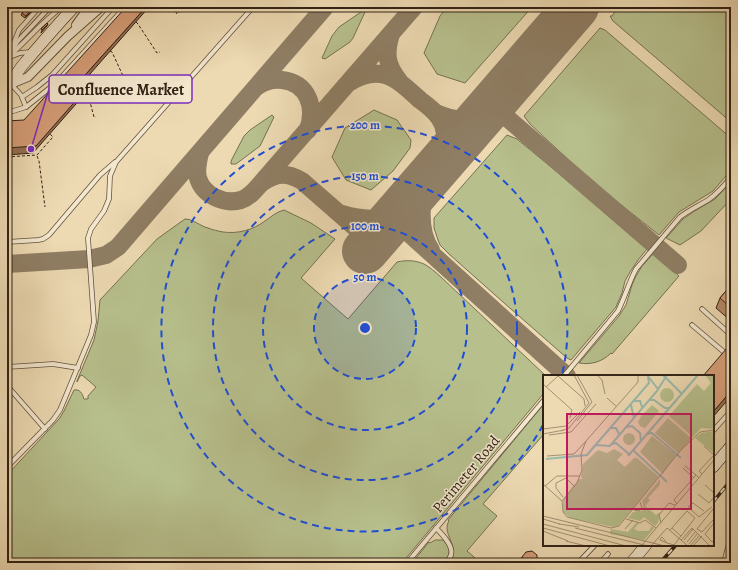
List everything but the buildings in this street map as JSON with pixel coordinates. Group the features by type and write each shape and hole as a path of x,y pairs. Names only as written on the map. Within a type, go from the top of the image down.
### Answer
{"main road":[{"path":"9,85 16,73 46,37 74,7"},
{"path":"714,466 731,446"},
{"path":"631,563 645,546"}],"street":[{"path":"68,36 89,7"},
{"path":"9,85 28,77 68,36 101,7"}],"lane":[{"path":"8,59 19,30 35,12 37,7"},
{"path":"8,59 17,42 50,7"},
{"path":"8,59 61,7"},
{"path":"22,97 52,75 113,7"},
{"path":"7,113 26,107 56,83 125,7"},
{"path":"7,242 44,239 100,176 116,162 253,7"},
{"path":"8,59 20,53 34,52"},
{"path":"9,85 22,97 26,107"},
{"path":"7,467 45,429 60,410 91,335 94,322 88,238 91,229 104,211 108,199 110,176 116,162"},
{"path":"565,375 618,312 636,268 680,217 715,194 731,177"},
{"path":"702,309 731,335"},
{"path":"692,325 731,358"},
{"path":"7,367 53,364 78,368"},
{"path":"7,387 45,429"},
{"name":"Perimeter Road","path":"406,563 543,401"},
{"path":"714,430 731,411"},
{"path":"436,528 446,538 451,548 451,556 446,563"},
{"path":"724,563 728,547 731,544"},
{"path":"578,563 594,546"},
{"path":"600,563 608,554"}],"path":[{"path":"173,7 177,14 179,12"},
{"path":"136,22 157,53 160,52"},
{"path":"110,51 112,52 124,78 127,77"},
{"path":"82,83 85,83 94,117 96,117"},
{"path":"7,157 37,155 53,137 50,134"},
{"path":"37,155 46,208"}],"green space":[{"path":"447,7 532,7 465,83 437,74 424,53 440,16"},
{"path":"618,7 731,7 731,122 613,21 610,16 612,16"},
{"path":"364,10 365,12 350,42 325,59 322,58 332,36 339,27"},
{"path":"600,28 605,30 731,138 731,170 713,191 679,212 659,235 572,163 530,124 524,116"},
{"path":"374,110 397,120 411,140 410,148 393,171 371,190 346,180 332,157 345,128"},
{"path":"272,115 274,117 260,146 236,164 231,164 244,136"},
{"path":"507,135 517,139 647,249 625,281 616,307 571,360 449,254 440,245 434,228 434,218"},
{"path":"731,182 731,199 701,231 680,245 666,238 683,219 715,199"},
{"path":"284,210 311,223 335,239 301,278 348,319 397,262 410,261 424,264 442,278 545,375 543,375 543,394 402,563 7,563 7,475 59,419 74,390 78,390 84,399 88,399 88,396 96,387 82,375 77,381 94,340 100,300 157,239 185,219 214,230 234,232 245,231 255,227 276,213"},
{"path":"653,254 679,276 612,354 611,353 604,359 596,362 588,364 579,363 619,316 626,305 636,276 642,266"},
{"path":"543,405 543,435 483,504 497,516 467,551 481,563 450,563 453,556 453,546 447,529 448,520"},
{"path":"435,540 443,540 448,546 449,552 443,563 412,563 429,542 430,543"}],"taxiway":[{"path":"7,264 89,259 106,255 118,247 325,7"},
{"path":"200,153 197,175 204,189 209,194 221,200 228,201 241,200 247,197 253,192 414,7"},
{"path":"391,34 387,53 388,59 391,69 399,81"},
{"path":"350,82 361,76 371,74 388,76 404,86 430,108 439,117 445,130 444,154 441,164"},
{"path":"258,86 272,80 282,80 291,82 304,91 308,98 311,113 308,130"},
{"path":"510,84 501,100 501,108 506,117 678,265"},
{"path":"436,113 450,118 468,119 488,110"},
{"path":"263,182 273,176 278,175 292,176 302,181 373,243"},
{"path":"428,178 423,195 422,224 424,234 431,250"},
{"path":"342,214 358,218 373,219 388,216 402,209"},
{"path":"393,219 566,375"}],"runway":[{"path":"365,251 576,7"}],"railway":[{"path":"714,501 731,480"},
{"path":"660,563 675,546"}],"place":[{"name":"Confluence Market","path":"31,149"}]}
